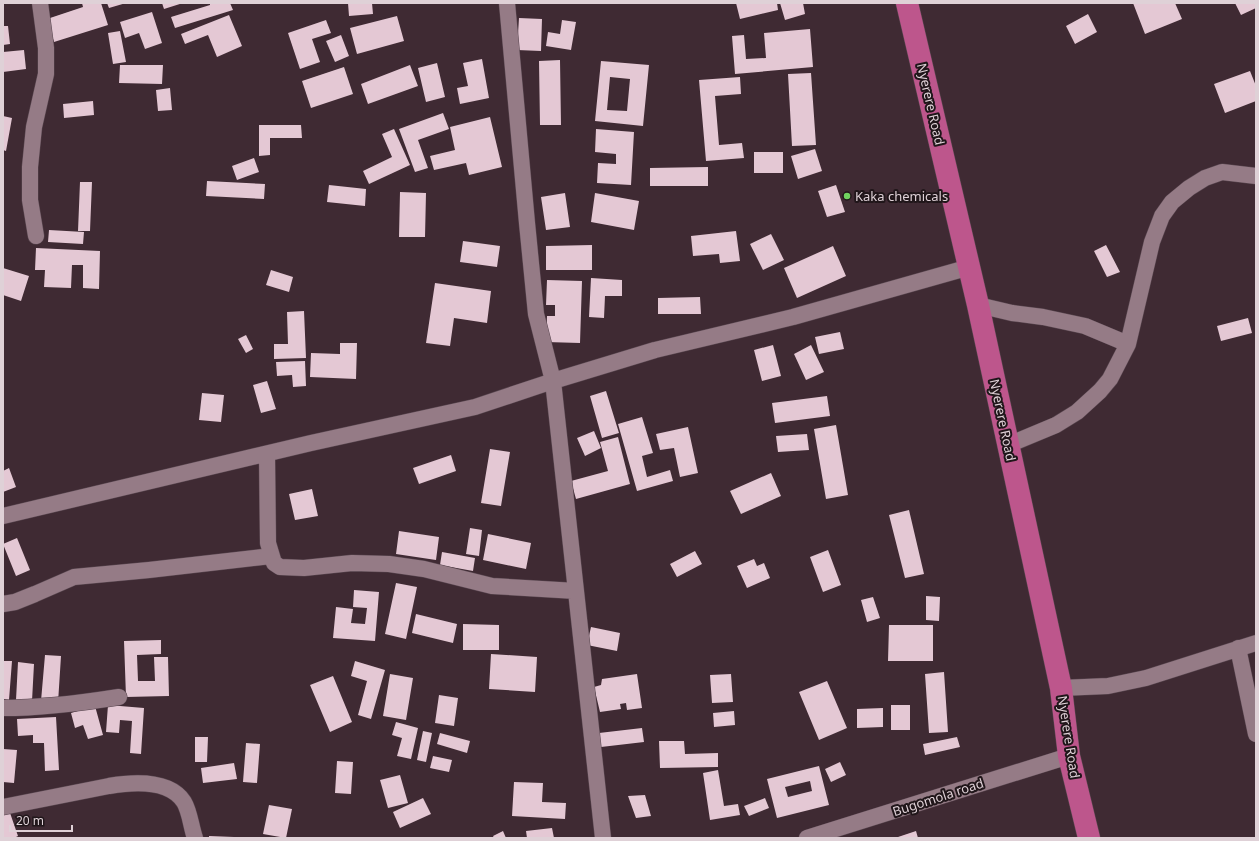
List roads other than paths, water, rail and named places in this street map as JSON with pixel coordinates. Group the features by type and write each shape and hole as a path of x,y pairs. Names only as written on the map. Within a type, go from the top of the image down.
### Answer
{"highway":[{"name":"Nyerere Road","path":"906,3 970,267 1061,688 1069,756 1089,838"}],"street":[{"path":"36,236 30,200 30,167 34,127 46,74 46,48 40,3"},
{"path":"507,3 536,314 553,381 603,838"},
{"path":"1008,445 1056,425 1077,412 1100,391 1110,379 1128,344 1152,242 1162,216 1172,202 1189,188 1205,178 1222,172 1256,176"},
{"path":"3,516 475,407 553,381 655,350 793,317 970,267"},
{"path":"978,305 1012,313 1043,317 1085,326 1128,344"},
{"path":"267,454 268,543 274,563 280,567 304,568 352,563 389,564 424,569 492,586 576,591"},
{"path":"3,604 15,602 74,577 271,556"},
{"path":"1061,688 1108,686 1146,678 1256,642"},
{"path":"1238,648 1256,734"},
{"path":"3,708 23,708 119,697"},
{"name":"Bugomola road","path":"814,837 1069,756"},
{"path":"3,807 125,783 146,784 158,786 176,793 186,807 195,838"}],"place":[{"name":"Kaka chemicals","path":"847,196"}]}
